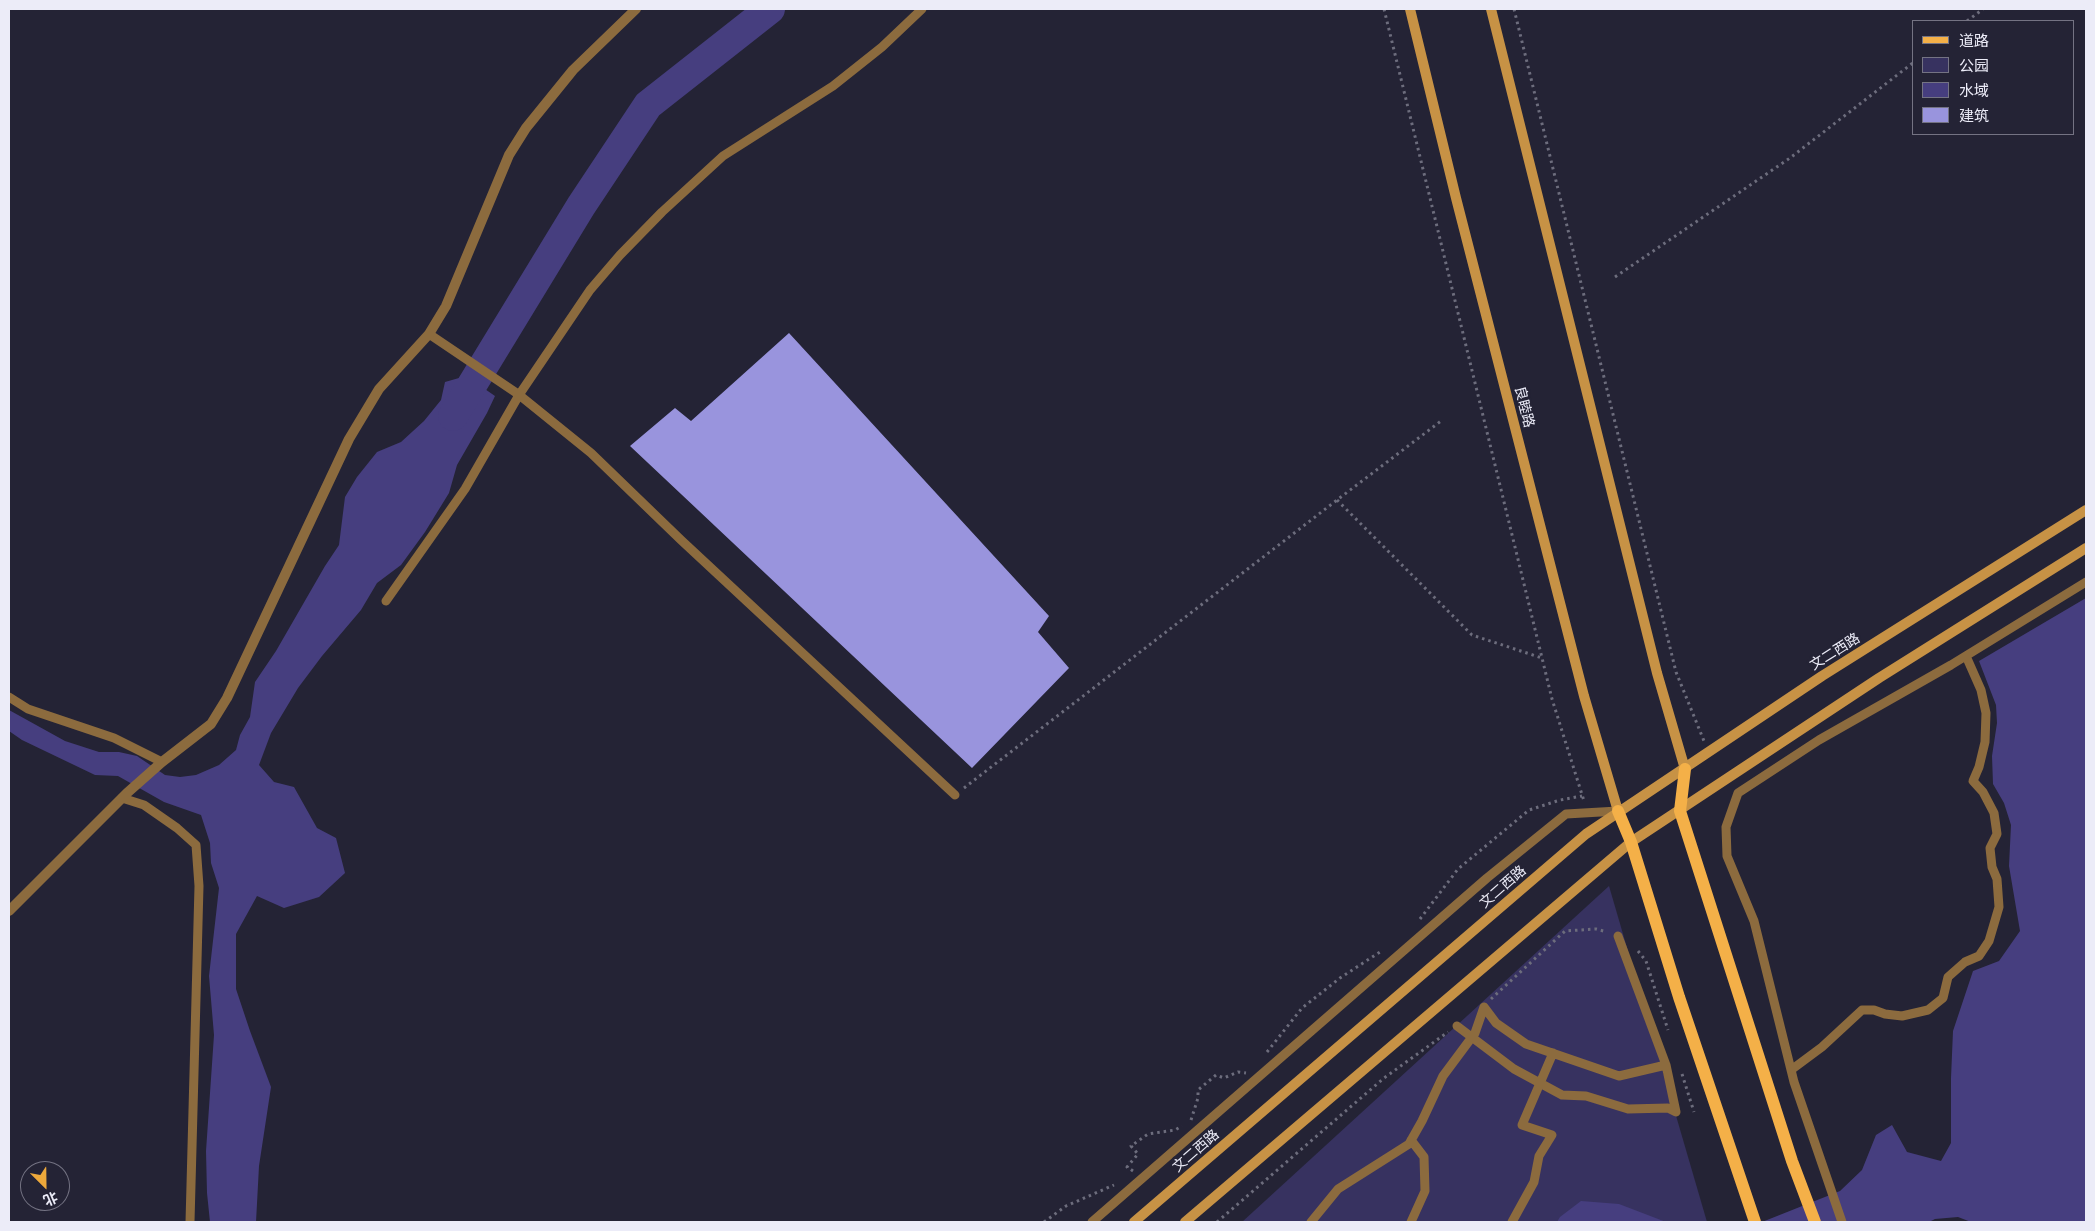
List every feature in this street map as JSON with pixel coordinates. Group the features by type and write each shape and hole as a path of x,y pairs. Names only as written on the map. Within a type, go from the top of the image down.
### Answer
{"main road":[{"name":"良睦路","path":"1410,9 1456,198 1576,667 1618,811"},
{"path":"1491,9 1657,673 1685,769 1680,811 1804,1194 1815,1222"},
{"name":"文二西路","path":"1134,1222 1586,834 1822,676 2086,510"},
{"path":"1185,1222 1631,842 1936,642 2086,548"},
{"path":"1618,811 1631,842 1754,1219"}],"street":[{"path":"9,911 124,796 162,762 211,724 227,698 349,439 379,389 430,335 446,306 509,155 526,128 573,70 636,9"}],"lane":[{"path":"386,601 465,489 519,395 590,290 620,255 662,212 722,156 833,86 882,47 922,9"},
{"path":"430,335 519,395 591,453 681,540 955,795"},
{"path":"1842,1222 1791,1070 1754,921 1727,856 1726,827 1738,793 1818,740 1966,656 2086,582"},
{"path":"1791,1070 1822,1047 1862,1010 1874,1010 1885,1014 1902,1016 1928,1010 1943,998 1948,977 1964,962 1978,956 1989,941 1999,907 1997,879 1992,867 1990,848 1997,834 1994,814 1984,792 1972,781 1979,767 1985,742 1986,713 1981,690 1966,656"},
{"path":"9,698 28,709 114,738 162,762"},
{"path":"124,796 144,805 177,828 196,845 199,886 190,1222"},
{"path":"1092,1222 1487,878 1566,814 1618,811"},
{"path":"1457,1026 1514,1069 1562,1095 1586,1096 1628,1109 1668,1108 1676,1112 1666,1065 1618,936"},
{"path":"1311,1222 1338,1189 1409,1144 1422,1122 1443,1076 1472,1037 1484,1007 1496,1023 1526,1044 1619,1076 1666,1065"},
{"path":"1512,1222 1534,1182 1539,1156 1552,1135 1522,1125 1553,1053"},
{"path":"1411,1140 1424,1156 1426,1191 1411,1222"}],"path":[{"path":"1384,9 1552,699 1588,813"},
{"path":"1514,9 1676,672 1708,753"},
{"path":"1968,20 1983,9"},
{"path":"1615,277 1790,158 1912,64"},
{"path":"955,795 1441,421"},
{"path":"1337,500 1472,635 1542,658"},
{"path":"1414,926 1458,869 1529,810 1560,800 1582,796"},
{"path":"1266,1053 1302,1008 1340,978 1389,946"},
{"path":"1136,1174 1127,1167 1138,1154 1131,1146 1148,1134 1175,1130 1191,1120 1192,1111 1198,1098 1198,1090 1216,1075 1224,1078 1238,1072 1248,1073 1252,1070"},
{"path":"1044,1222 1066,1206 1119,1183"}],"green space":[{"path":"1609,886 1707,1222 1242,1222"}],"water":[{"path":"466,376 495,396 457,465 449,493 425,532 401,565 377,583 361,610 298,688 271,733 259,765 274,782 294,787 317,828 336,838 345,873 319,897 284,908 257,896 236,934 236,989 271,1087 259,1166 256,1222 210,1222 206,1151 214,1035 209,976 219,888 211,863 210,843 201,815 164,802 118,776 95,775 22,740 9,731 9,710 65,741 99,752 119,752 137,756 165,775 180,777 196,775 219,765 236,750 240,735 250,717 255,682 276,651 339,545 345,497 357,477 377,452 401,442 424,421 441,400 445,382"},
{"path":"2086,598 2086,1222 1971,1222 1958,1217 1935,1219 1929,1222 1762,1222 1840,1191 1862,1170 1876,1135 1892,1125 1907,1152 1941,1161 1951,1143 1953,1031 1973,971 1999,961 2020,931 2009,866 2011,825 2004,803 1993,784 1992,756 1997,723 1996,705 1979,661"},
{"path":"1581,1201 1619,1204 1666,1222 1557,1222 1560,1217"}],"building":[{"path":"789,333 1049,616 1038,632 1069,668 972,768 630,446 675,408 691,421"}],"waterway":[{"path":"453,416 581,206 648,105 770,9"}]}
